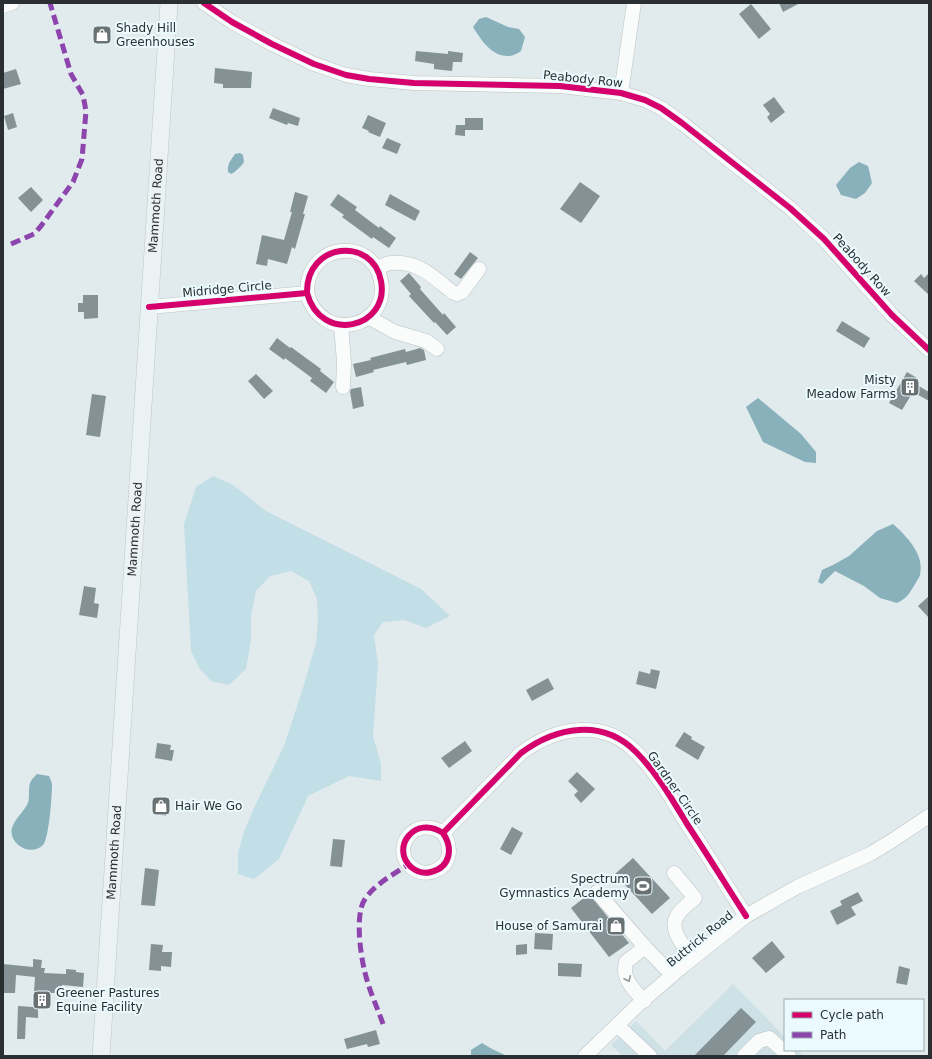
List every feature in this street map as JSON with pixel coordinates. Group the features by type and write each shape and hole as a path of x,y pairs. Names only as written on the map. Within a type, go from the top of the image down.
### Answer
{"main road":[{"name":"Mammoth Road","path":"101,1056 169,3"}],"street":[{"path":"3,6 12,3"},
{"name":"Peabody Row","path":"204,3 232,22 272,44 314,64 346,75 392,81 560,86 621,93 645,100 661,108 682,123 790,208 824,239 892,315 929,350"},
{"path":"621,93 634,3"},
{"path":"345,251 359,254 371,262 376,269 381,280 381,295 376,309 368,317 358,323 341,325 329,322 312,307 307,293 308,279 314,266 331,253 345,251"},
{"path":"376,269 390,263 416,266 424,269 452,292 457,294 462,292 479,269"},
{"name":"Midridge Circle","path":"149,307 307,293"},
{"path":"368,317 395,332 426,341 437,349"},
{"path":"341,325 344,362 343,387"},
{"name":"Gardner Circle","path":"443,833 521,753 532,745 544,738 561,732 579,730 598,731 615,737 631,747 654,773 746,916"},
{"name":"Buttrick Road","path":"585,1056 672,975 746,916 797,887 870,854 929,816"},
{"path":"674,873 695,898 677,915 674,925 678,938 692,958"},
{"path":"597,892 645,948 672,975"},
{"path":"644,1000 627,980 625,966 626,962 645,948"},
{"path":"618,1026 650,1056"},
{"path":"744,1056 759,1041 770,1038 788,1056"}],"shaded area":[{"path":"486,17 508,27 519,29 525,37 521,51 512,56 503,56 492,51 473,27 479,19"},
{"path":"240,153 243,155 244,162 231,174 228,172 230,162 235,154"},
{"path":"859,162 868,166 872,183 865,193 856,199 841,195 836,185 850,168"},
{"path":"758,398 801,434 816,452 816,463 805,462 763,442 746,407"},
{"path":"213,476 233,485 266,511 421,589 450,616 426,628 404,620 383,622 374,635 378,664 373,736 381,764 381,781 349,776 308,796 279,859 254,879 238,874 238,853 244,832 254,808 284,746 303,688 316,643 318,621 317,599 309,581 291,571 270,576 256,591 251,616 251,640 246,669 229,685 211,681 200,669 191,651 184,524 196,487"},
{"path":"893,524 913,546 920,560 921,567 919,577 909,594 903,600 897,603 880,598 864,586 835,571 822,584 818,582 822,570 849,556 877,531"},
{"path":"37,774 49,776 52,784 45,841 43,845 32,850 21,847 16,843 13,838 12,828 27,805 29,799 29,787 32,779"},
{"path":"733,984 784,1036 784,1051 799,1051 804,1056 623,1056 611,1045 636,1021 665,1051"},
{"path":"482,1043 507,1056 471,1056 471,1050"}],"building":[{"path":"779,3 800,3 783,12"},
{"path":"751,4 771,29 759,39 739,14"},
{"path":"416,51 448,54 448,51 463,53 462,62 453,62 452,71 434,69 434,64 415,61"},
{"path":"215,68 252,72 251,88 223,88 223,84 214,83"},
{"path":"16,69 21,84 3,89 3,73"},
{"path":"774,97 785,112 771,123 767,117 770,114 763,105"},
{"path":"273,108 300,118 298,126 288,123 287,125 269,118"},
{"path":"13,113 17,127 8,130 4,116"},
{"path":"368,115 386,123 380,137 362,128"},
{"path":"465,118 483,118 483,130 465,130"},
{"path":"456,125 465,125 465,136 455,135"},
{"path":"387,138 401,144 397,154 382,148"},
{"path":"580,182 600,196 581,223 560,209"},
{"path":"31,187 43,200 31,212 18,198"},
{"path":"295,192 308,196 303,214 305,214 295,249 292,247 287,264 268,259 267,266 256,264 262,235 284,240 292,212 290,212"},
{"path":"338,194 357,207 355,210 379,228 380,226 396,238 389,248 373,237 372,239 342,217 344,215 330,205"},
{"path":"390,194 420,211 415,221 385,205"},
{"path":"470,252 478,258 461,279 454,274"},
{"path":"409,273 421,287 420,289 456,327 447,335 409,296 411,294 400,281"},
{"path":"929,273 929,295 914,281 921,274 924,278"},
{"path":"83,295 98,295 98,318 84,319 84,312 78,312 78,303 83,303"},
{"path":"842,321 870,338 864,348 836,331"},
{"path":"277,338 321,369 320,371 334,382 326,393 310,381 312,378 285,358 284,360 269,349"},
{"path":"420,348 424,350 426,360 407,365 406,362 373,370 374,372 356,377 353,364 405,349 406,352"},
{"name":"Misty Meadow Farms","path":"907,372 917,378 914,383 929,392 929,401 913,392 902,410 889,403"},
{"path":"256,374 273,391 264,399 248,381"},
{"path":"361,387 364,406 353,409 350,392 351,389"},
{"path":"92,394 106,396 100,437 86,435"},
{"path":"84,586 96,588 94,603 99,604 97,618 79,615"},
{"path":"929,596 929,618 918,606"},
{"path":"651,669 660,671 656,689 636,684 639,671 650,674"},
{"path":"548,678 554,689 532,701 526,690"},
{"path":"684,732 692,737 691,739 705,747 698,760 675,746"},
{"path":"465,741 472,751 449,768 441,758"},
{"path":"157,743 171,745 170,750 174,750 172,761 155,758"},
{"path":"577,772 595,789 581,803 574,795 578,791 568,781"},
{"name":"Hair We Go","path":"156,797 168,799 166,816 153,814"},
{"path":"512,827 523,833 511,855 500,849"},
{"path":"333,839 345,840 342,867 330,866"},
{"name":"Spectrum Gymnastics Academy","path":"633,858 670,898 652,914 615,874"},
{"path":"145,868 159,870 155,906 141,905"},
{"path":"858,892 863,901 851,907 856,915 837,925 830,911 842,905 840,901"},
{"path":"589,894 629,943 609,957 571,908"},
{"path":"535,933 553,934 552,950 534,949"},
{"path":"772,941 785,957 766,973 752,958"},
{"path":"151,944 163,945 162,952 172,952 171,967 161,966 161,971 149,970"},
{"path":"527,944 527,954 516,955 516,945"},
{"path":"33,959 42,960 41,968 45,968 44,973 66,974 66,969 84,973 83,987 62,985 61,993 51,993 50,1008 38,1007 38,1018 26,1017 25,1039 17,1039 18,1006 33,1007 35,977 16,975 15,993 3,993 3,964 33,967"},
{"path":"558,963 582,964 581,977 558,976"},
{"path":"899,966 910,969 907,985 896,983"},
{"path":"741,1008 756,1022 723,1056 694,1056"},
{"path":"376,1030 380,1044 368,1047 367,1044 347,1049 344,1039"}],"marked path":[{"path":"11,244 34,234 41,226 73,182 82,159 86,111 83,95 71,74 50,3"},
{"path":"383,1024 370,991 365,972 361,950 359,927 360,916 362,906 369,894 385,880 409,864"}],"cycle path":[{"path":"204,3 232,22 272,44 314,64 346,75 369,79 414,83 560,86 621,93 645,100 661,108 682,123 790,208 824,239 892,315 929,350"},
{"path":"149,307 307,293 315,309 326,320 339,324 353,324 365,319 375,310 381,297 381,281 375,267 366,257 354,252 341,251 328,255 317,263 310,276 307,293"},
{"path":"443,833 449,851 443,866 438,870 426,873 411,867 405,859 403,851 409,836 415,830 423,828 433,828 443,833 521,753 549,737 564,732 579,730 609,734 623,741 636,752 657,777 746,916"}],"place":[{"name":"Shady Hill Greenhouses","path":"102,35"},
{"name":"Misty Meadow Farms","path":"910,387"},
{"name":"Hair We Go","path":"161,806"},
{"name":"Spectrum Gymnastics Academy","path":"643,886"},
{"name":"House of Samurai","path":"616,926"},
{"name":"Greener Pastures Equine Facility","path":"42,1000"}]}
